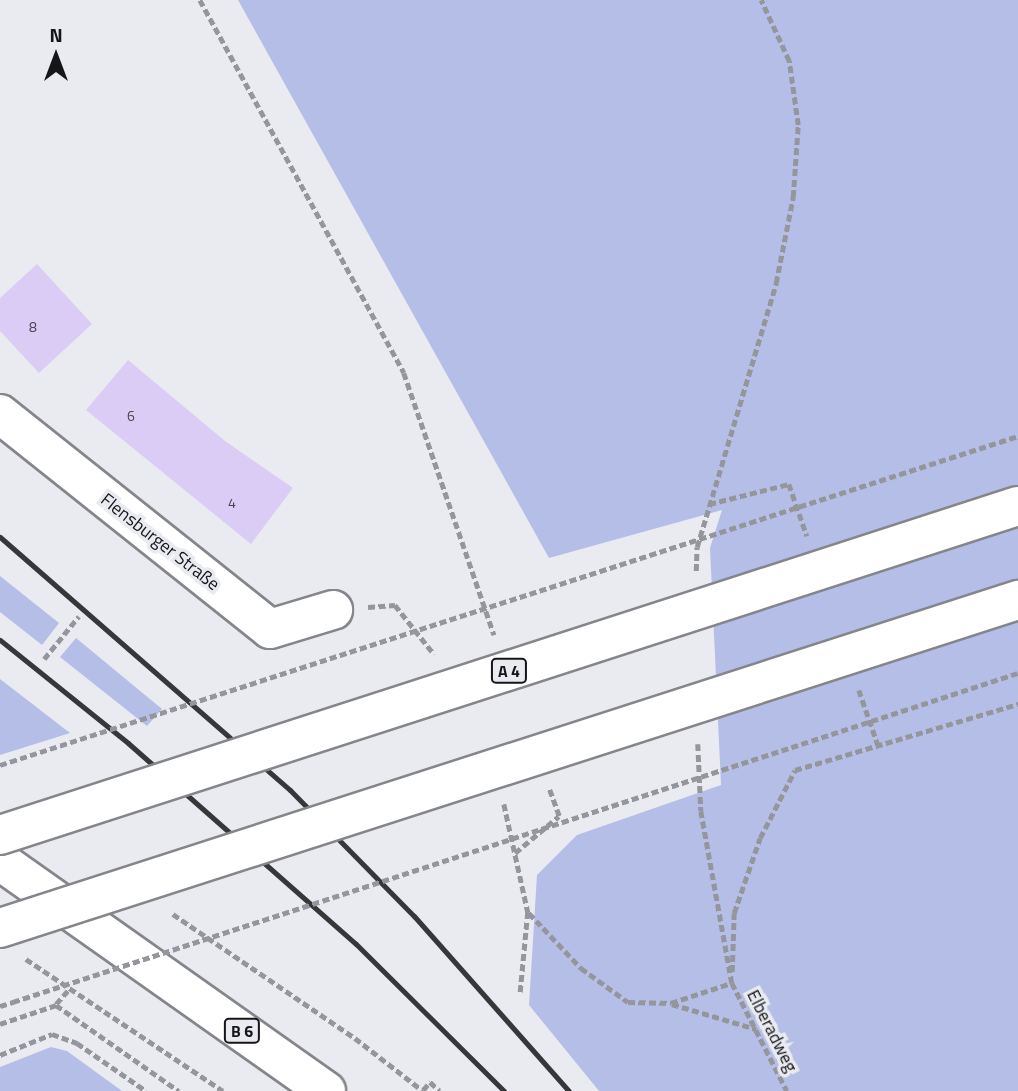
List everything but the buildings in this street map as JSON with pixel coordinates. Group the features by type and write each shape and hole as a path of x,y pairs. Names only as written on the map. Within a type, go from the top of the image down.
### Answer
{"main road":[{"name":"Flensburger Straße","path":"0,414 270,629 333,610"},
{"name":"A 4","path":"0,835 1018,506"},
{"path":"10,941 1018,600"},
{"name":"B 6","path":"0,861 326,1091"}],"path":[{"path":"200,0 404,373 467,552"},
{"path":"696,575 696,547 776,283 793,197 798,125 789,61 761,0"},
{"path":"0,765 1018,436"},
{"path":"44,659 79,616"},
{"path":"0,1006 1018,673"},
{"path":"732,983 734,913 760,838 795,770 1018,704"},
{"path":"698,742 701,811 732,983"},
{"path":"165,908 355,1038 423,1091 430,1082 440,1091"},
{"path":"520,996 528,912 581,968 628,1002 671,1003 756,1029"},
{"path":"10,941 68,991 223,1091"},
{"path":"671,1003 732,983"},
{"name":"Elberadweg","path":"732,983 787,1091"},
{"path":"0,1024 56,1005 68,991"},
{"path":"56,1005 180,1091"},
{"path":"0,1055 52,1034 77,1043 146,1091"}],"shaded area":[{"path":"238,0 1018,0 1018,1091 599,1091 529,1005 537,875 577,835 721,785 710,548 722,510 549,558"},
{"path":"0,576 59,623 42,645 0,612"},
{"path":"76,638 162,709 147,726 60,657"},
{"path":"0,679 70,733 0,755"},
{"path":"51,1047 67,1051 122,1091 0,1091 0,1067"}],"railway":[{"path":"0,537 290,790 414,916 569,1091"},
{"path":"0,640 128,743 356,944 504,1091"}]}
